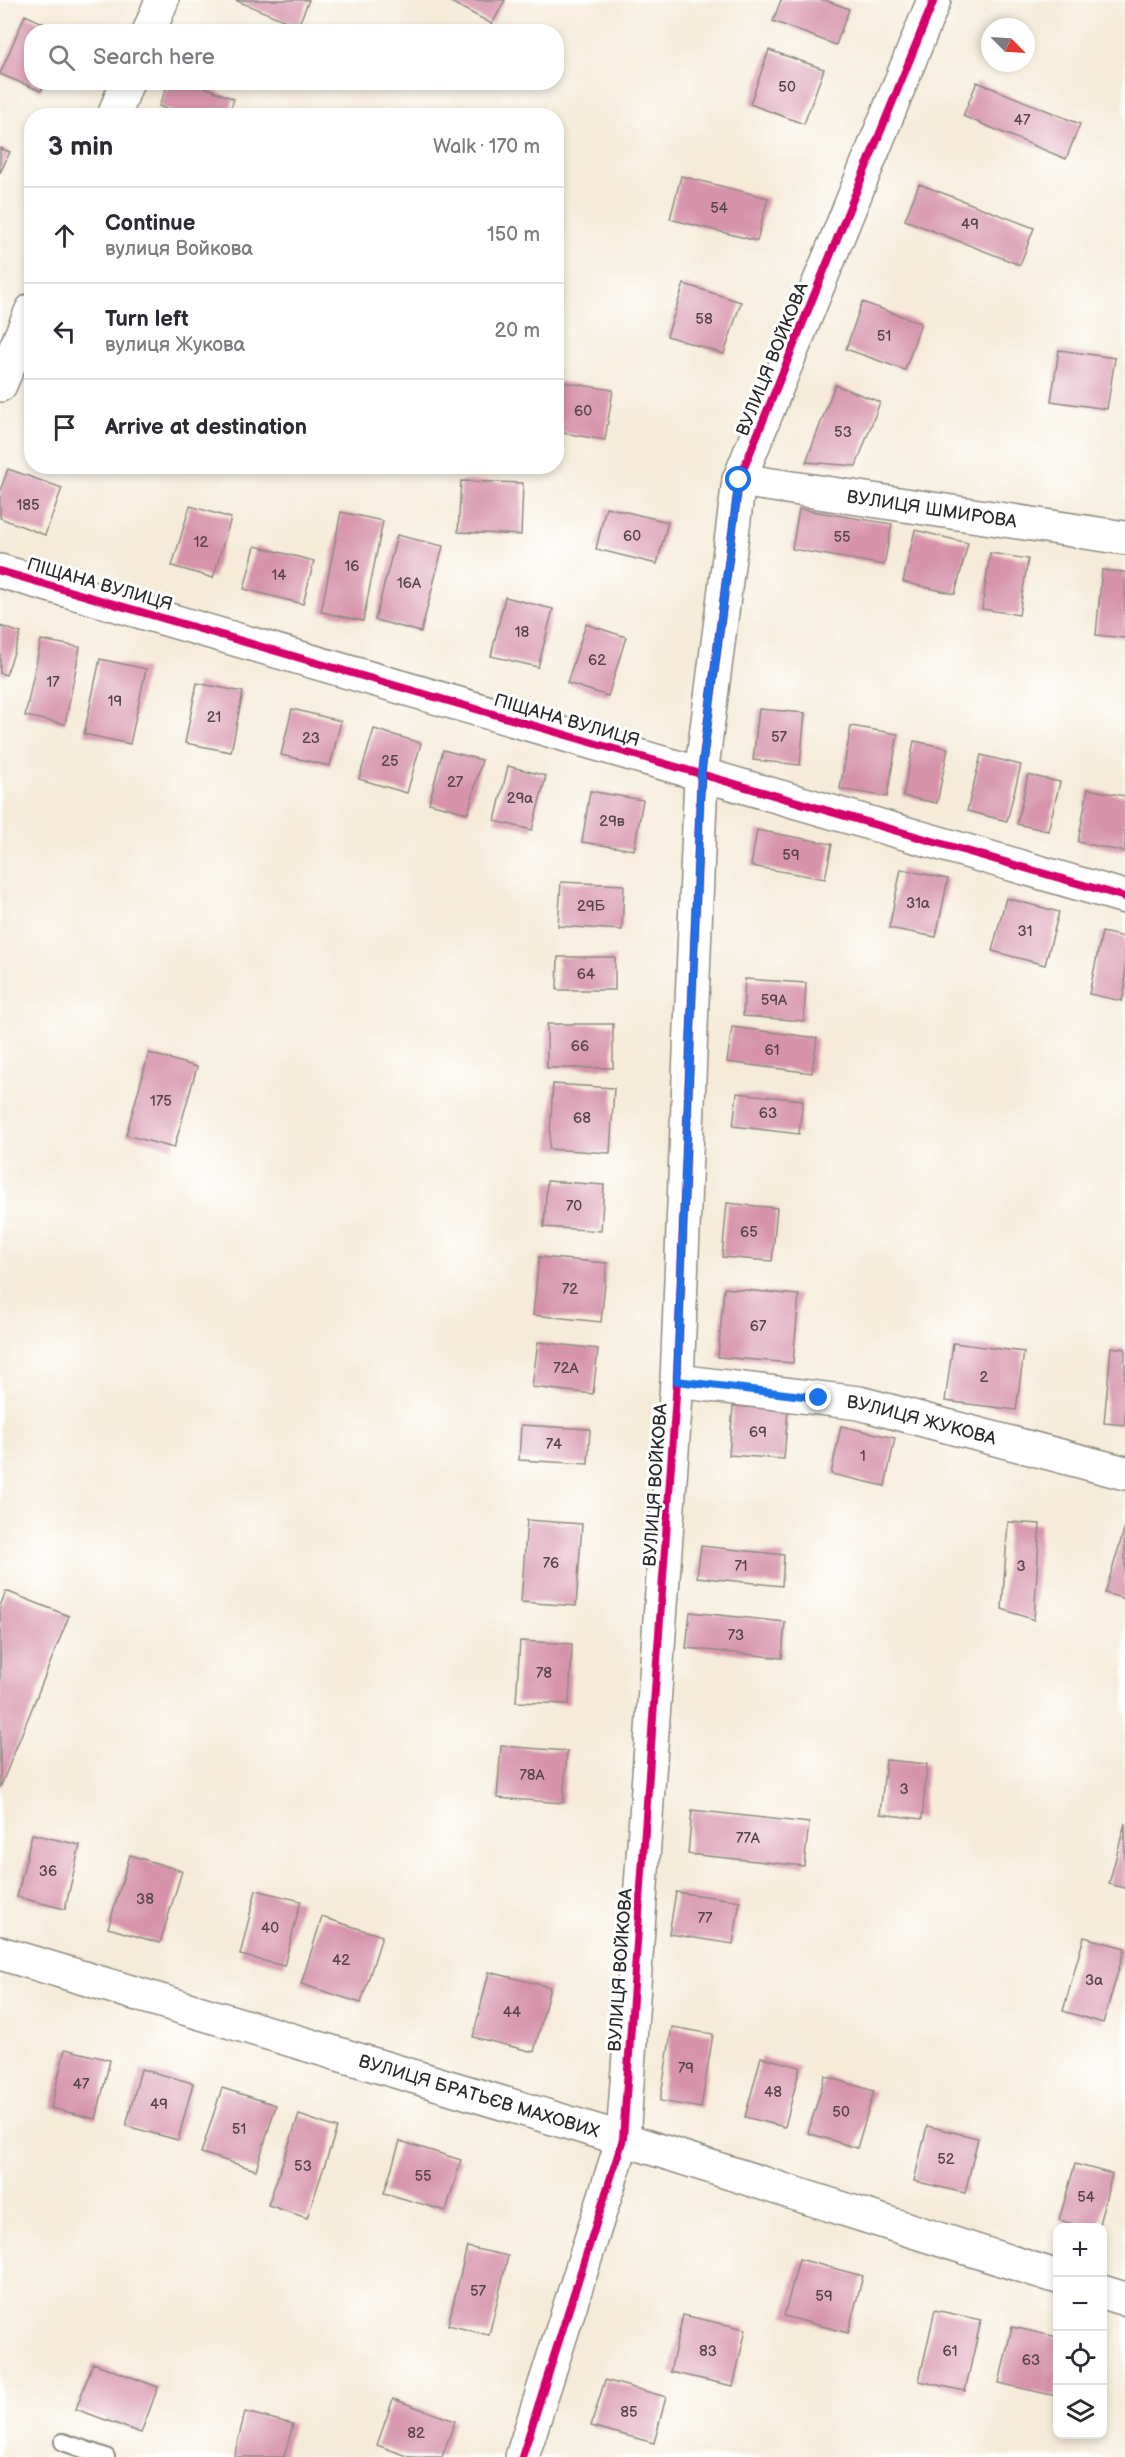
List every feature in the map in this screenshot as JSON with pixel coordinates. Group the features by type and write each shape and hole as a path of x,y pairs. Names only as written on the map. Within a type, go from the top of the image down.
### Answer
{"street":[{"path":"152,24 162,0"},
{"name":"ВУЛИЦЯ ВОЙКОВА","path":"522,2457 623,2139 677,1381 701,775 739,480 934,0"},
{"path":"117,108 125,90"},
{"path":"0,385 24,329"},
{"name":"ВУЛИЦЯ ШМИРОВА","path":"739,480 1125,538"},
{"name":"ПІЩАНА ВУЛИЦЯ","path":"0,571 1125,897"},
{"name":"ВУЛИЦЯ ЖУКОВА","path":"677,1381 859,1403 1125,1473"},
{"name":"ВУЛИЦЯ БРАТЬЄВ МАХОВИХ","path":"0,1953 623,2139 1053,2275"},
{"path":"1107,2294 1125,2299"}],"lane":[{"path":"63,2442 106,2457"}],"building":[{"path":"235,0 309,0 299,24 293,24"},
{"path":"447,0 505,0 492,24"},
{"path":"781,0 825,0 849,9 836,45 773,21"},
{"path":"25,15 45,24 24,24 24,84 0,74"},
{"path":"769,50 824,69 804,124 750,104"},
{"path":"977,82 1080,124 1066,159 963,116"},
{"path":"166,90 212,90 234,99 231,108 164,108 159,106"},
{"path":"0,148 10,152 0,173"},
{"path":"681,176 768,198 757,241 670,219"},
{"path":"919,184 1034,228 1020,265 905,220"},
{"path":"684,284 741,302 724,354 667,336"},
{"path":"862,302 921,323 905,370 846,349"},
{"path":"1059,350 1115,358 1107,409 1051,401"},
{"path":"564,382 613,390 605,440 564,433"},
{"path":"835,385 880,402 856,466 806,462"},
{"path":"8,469 62,488 45,535 0,518 0,491"},
{"path":"461,481 523,483 521,535 458,532"},
{"path":"190,506 231,518 213,578 172,566"},
{"path":"606,507 668,522 657,564 596,549"},
{"path":"799,509 892,524 884,565 792,549"},
{"path":"341,512 383,521 363,621 321,612"},
{"path":"915,530 968,543 955,594 903,582"},
{"path":"397,535 443,546 421,632 375,620"},
{"path":"255,546 314,561 303,604 244,589"},
{"path":"990,553 1028,559 1019,615 982,609"},
{"path":"1102,570 1125,572 1125,638 1096,635"},
{"path":"505,597 553,609 538,667 491,656"},
{"path":"586,624 626,637 608,696 567,683"},
{"path":"0,626 21,633 6,675 0,673"},
{"path":"41,640 80,647 65,724 25,716"},
{"path":"100,659 146,669 130,744 84,734"},
{"path":"197,683 243,692 231,752 185,743"},
{"path":"292,709 341,721 330,766 281,755"},
{"path":"759,709 805,713 800,765 753,760"},
{"path":"851,726 898,734 887,797 840,789"},
{"path":"374,729 421,743 407,793 359,779"},
{"path":"914,741 948,748 937,803 903,796"},
{"path":"443,750 482,760 468,813 429,803"},
{"path":"981,755 1021,765 1007,821 967,811"},
{"path":"508,766 546,776 532,830 495,821"},
{"path":"1028,775 1060,782 1048,831 1017,824"},
{"path":"1088,789 1125,796 1125,852 1078,842"},
{"path":"590,791 643,800 634,850 582,842"},
{"path":"757,830 832,844 825,879 751,866"},
{"path":"901,869 948,879 936,937 889,928"},
{"path":"561,882 624,885 622,930 558,926"},
{"path":"1006,898 1059,912 1045,965 992,951"},
{"path":"1102,932 1125,937 1125,987 1122,1001 1089,994"},
{"path":"558,957 615,957 615,990 557,990"},
{"path":"745,979 806,983 804,1021 743,1016"},
{"path":"547,1024 613,1024 613,1068 547,1068"},
{"path":"732,1027 817,1038 812,1073 727,1062"},
{"path":"149,1053 197,1067 174,1148 126,1135"},
{"path":"553,1084 614,1088 610,1153 549,1149"},
{"path":"737,1093 803,1100 799,1134 733,1126"},
{"path":"547,1181 604,1185 601,1231 544,1227"},
{"path":"727,1203 777,1208 772,1261 722,1257"},
{"path":"539,1257 607,1263 601,1322 533,1315"},
{"path":"724,1288 799,1295 793,1363 718,1357"},
{"path":"538,1342 598,1349 593,1394 532,1387"},
{"path":"953,1343 1024,1352 1016,1410 945,1401"},
{"path":"1111,1347 1125,1349 1125,1425 1104,1423"},
{"path":"733,1406 788,1410 784,1459 729,1455"},
{"path":"521,1425 590,1429 588,1464 519,1460"},
{"path":"841,1426 895,1438 885,1486 831,1474"},
{"path":"527,1520 582,1524 576,1606 521,1602"},
{"path":"1008,1522 1040,1524 1034,1620 1002,1609"},
{"path":"1125,1527 1125,1599 1105,1593"},
{"path":"701,1546 784,1555 782,1586 697,1577"},
{"path":"6,1591 69,1616 0,1788 0,1606"},
{"path":"690,1612 785,1622 782,1658 686,1648"},
{"path":"520,1641 572,1644 569,1704 516,1702"},
{"path":"501,1746 567,1751 563,1803 497,1798"},
{"path":"886,1760 927,1764 922,1819 880,1814"},
{"path":"692,1810 809,1823 804,1866 688,1854"},
{"path":"1125,1823 1125,1888 1109,1884"},
{"path":"32,1834 80,1845 65,1909 17,1897"},
{"path":"130,1855 182,1871 160,1943 108,1928"},
{"path":"256,1890 301,1901 284,1966 240,1955"},
{"path":"676,1892 740,1901 733,1944 669,1934"},
{"path":"322,1917 382,1936 361,2003 301,1984"},
{"path":"1084,1937 1125,1948 1103,2023 1063,2011"},
{"path":"489,1972 550,1987 534,2052 473,2037"},
{"path":"672,2027 713,2034 701,2108 660,2101"},
{"path":"65,2049 110,2060 96,2119 51,2108"},
{"path":"761,2057 800,2067 785,2127 745,2117"},
{"path":"141,2069 193,2083 178,2140 126,2126"},
{"path":"825,2076 874,2091 857,2148 808,2133"},
{"path":"222,2088 276,2105 256,2170 201,2153"},
{"path":"299,2115 337,2128 307,2218 268,2205"},
{"path":"927,2126 978,2138 965,2193 914,2181"},
{"path":"400,2141 461,2160 446,2211 384,2193"},
{"path":"1075,2164 1112,2174 1099,2223 1070,2223 1059,2220"},
{"path":"467,2247 508,2256 489,2335 448,2325"},
{"path":"799,2259 863,2276 848,2333 784,2316"},
{"path":"935,2310 981,2320 965,2391 919,2381"},
{"path":"683,2315 746,2329 733,2386 670,2372"},
{"path":"1012,2327 1053,2336 1053,2395 999,2383"},
{"path":"93,2363 158,2387 141,2433 76,2409"},
{"path":"605,2380 666,2397 654,2443 591,2426"},
{"path":"393,2399 455,2421 442,2457 410,2457 377,2445"},
{"path":"245,2412 293,2424 284,2457 234,2457"}],"cycle path":[{"path":"522,2457 623,2139 677,1381 701,775 739,480 934,0"},
{"path":"0,571 1125,897"}],"route":[{"path":"739,480 701,775 677,1381 819,1398"}]}
